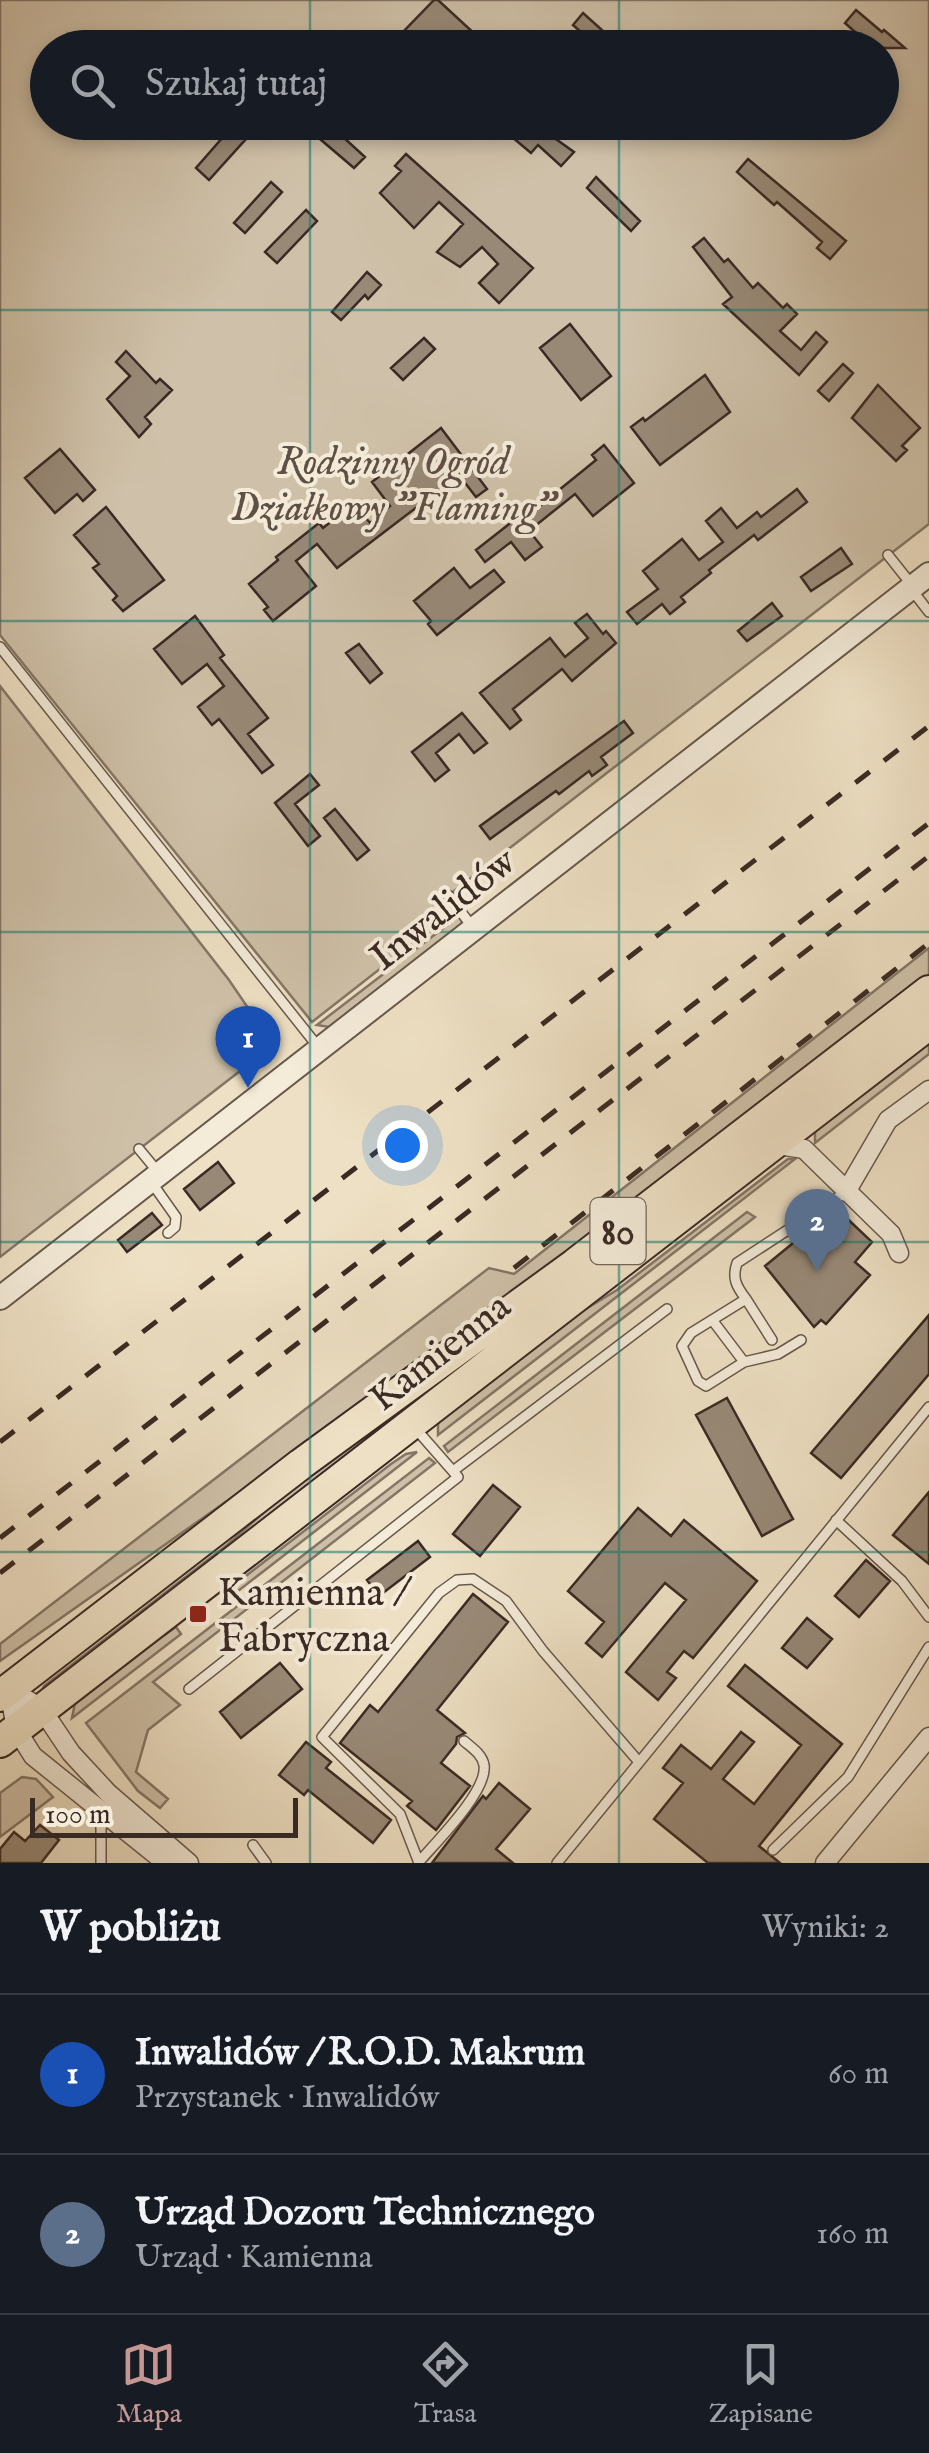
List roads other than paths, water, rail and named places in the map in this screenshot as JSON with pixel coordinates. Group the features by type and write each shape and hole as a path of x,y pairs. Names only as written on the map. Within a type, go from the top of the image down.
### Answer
{"main road":[{"name":"Kamienna","path":"4,1692 301,1464 576,1264 929,991"},
{"name":"Kamienna","path":"8,1736 772,1144 804,1134 929,1024"}],"street":[{"name":"Inwalidów","path":"0,1298 918,583"},
{"path":"846,1192 888,1120 929,1090"},
{"path":"804,1134 846,1192 892,1234 899,1253"},
{"path":"166,1863 8,1736 4,1692 41,1708 71,1752 108,1794 188,1863"},
{"path":"825,1863 929,1737"}],"lane":[{"path":"888,555 918,583 929,612"},
{"path":"0,647 320,1050"},
{"path":"448,895 476,930"},
{"path":"139,1148 175,1212 176,1222 168,1233"},
{"path":"772,1340 736,1285 737,1263 846,1192"},
{"path":"746,1298 691,1334 682,1346 698,1381 706,1386 744,1362 778,1354 800,1340"},
{"path":"453,1472 667,1309"},
{"path":"713,1321 744,1362"},
{"path":"557,1863 929,1407"},
{"path":"189,1688 458,1477 412,1423"},
{"path":"836,1520 902,1581 929,1617"},
{"path":"464,1741 480,1754 484,1766 481,1786 419,1863 400,1814 322,1737 450,1583 473,1578 506,1602 639,1762"},
{"path":"919,1601 929,1590"},
{"path":"773,1850 848,1776 929,1647"},
{"path":"101,1809 101,1863"},
{"path":"252,1844 266,1863"}],"railway":[{"path":"0,1442 929,726"},
{"path":"0,1538 929,823"},
{"path":"0,1573 929,856"},
{"path":"514,1268 929,943"}],"place":[{"name":"Inwalidów / R.O.D. Makrum","path":"248,1088"},
{"name":"Urząd Dozoru Technicznego","path":"817,1271"},
{"name":"Kamienna / Fabryczna","path":"198,1614"}],"park label":[{"name":"Rodzinny Ogród Działkowy \"Flaming\"","path":"393,483"}]}
